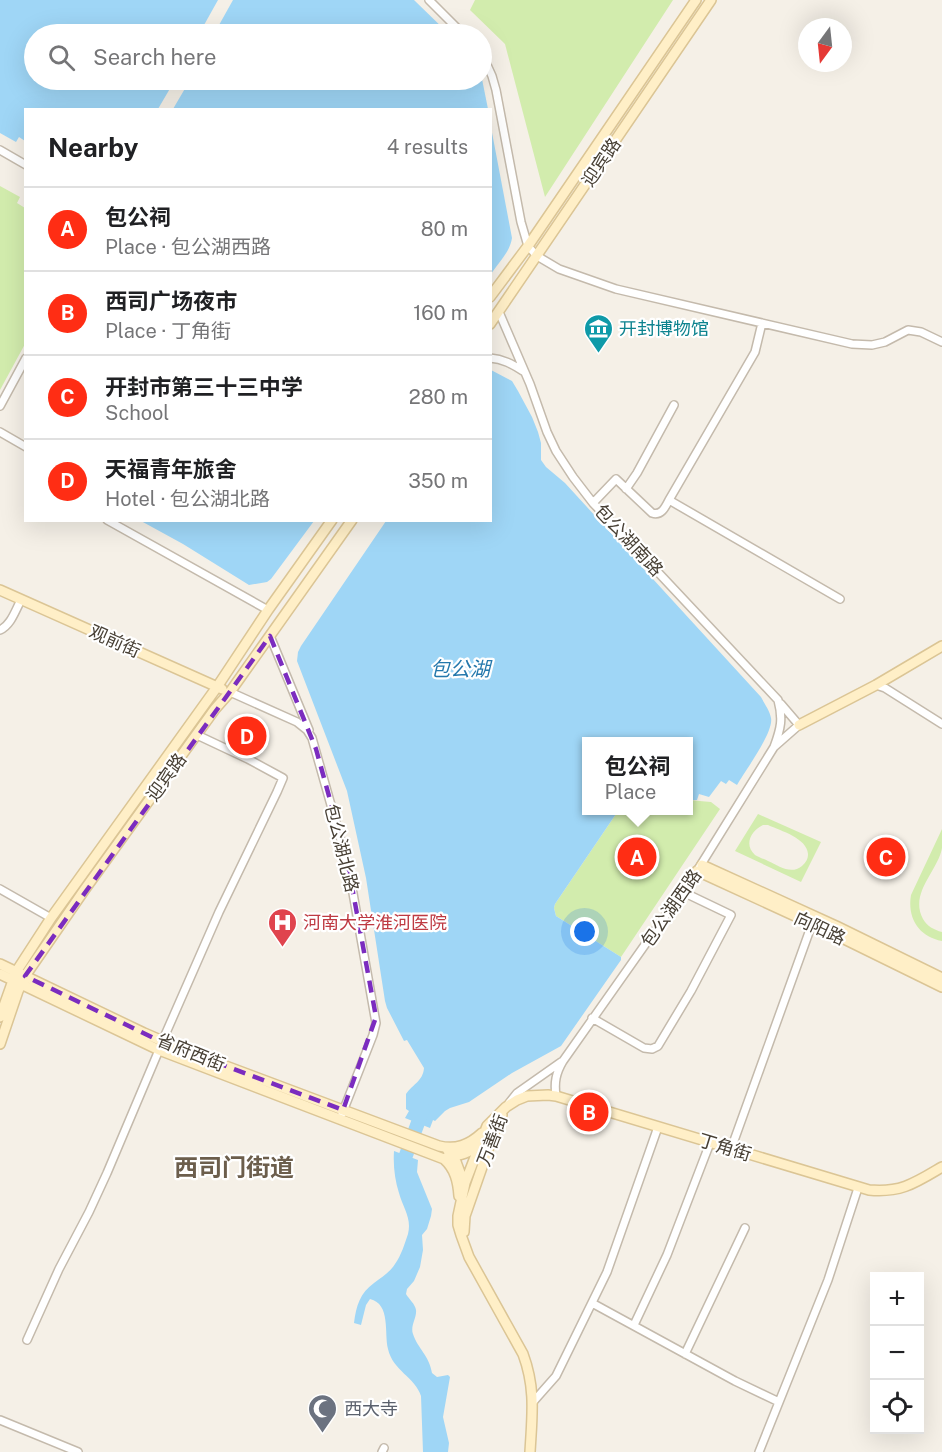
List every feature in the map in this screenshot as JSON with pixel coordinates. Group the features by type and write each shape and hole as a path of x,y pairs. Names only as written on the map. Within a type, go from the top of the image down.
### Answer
{"street":[{"path":"429,0 453,24"},
{"name":"迎宾路","path":"492,294 528,246 696,0"},
{"name":"迎宾路","path":"492,321 711,0"},
{"path":"492,76 521,222 528,246 537,256 559,269 616,289 852,344 864,346 885,342 908,330 921,332 942,342"},
{"path":"0,150 24,164"},
{"name":"包公湖南路","path":"499,312 547,432 573,477 593,503 799,725"},
{"path":"593,503 616,479 652,513 656,515 660,513 755,352 762,323"},
{"path":"492,358 501,359 525,373"},
{"path":"0,406 24,362"},
{"path":"626,489 674,405"},
{"path":"0,432 24,446"},
{"path":"669,500 840,599"},
{"path":"111,522 268,610"},
{"name":"迎宾路","path":"0,1017 51,918 217,687 331,522"},
{"name":"迎宾路","path":"0,1044 19,978 215,709 230,692 351,522"},
{"name":"观前街","path":"0,590 230,692"},
{"path":"0,630 9,622 21,600"},
{"name":"包公湖北路","path":"270,636 312,738 348,865 376,1017 375,1028 342,1115"},
{"path":"799,725 876,685 942,646"},
{"path":"876,685 885,688 942,724"},
{"path":"230,692 297,722 307,730 312,738"},
{"path":"774,747 782,720 778,700"},
{"name":"包公湖西路","path":"556,1096 555,1079 563,1061 700,868 774,747 799,725"},
{"path":"27,1340 59,1269 98,1192 219,912 283,778 196,735"},
{"name":"向阳路","path":"700,868 942,987"},
{"name":"向阳路","path":"700,868 836,926 942,978"},
{"path":"0,889 51,918"},
{"path":"592,1018 644,1048 652,1049 658,1046 691,991 731,915 683,892"},
{"path":"731,1149 812,924"},
{"name":"省府西街","path":"0,964 19,978 161,1046 387,1132"},
{"name":"省府西街","path":"0,974 19,978"},
{"path":"506,1107 516,1093 563,1061"},
{"name":"丁角街","path":"506,1107 527,1096 556,1096 858,1188 880,1191 898,1189 917,1182 942,1167"},
{"name":"万善街","path":"465,1244 465,1216 491,1127 506,1107"},
{"path":"437,1156 465,1154 479,1144 491,1127"},
{"path":"387,1132 454,1148 470,1143 491,1127"},
{"path":"533,1402 556,1376 607,1272 658,1127"},
{"path":"387,1132 444,1159 451,1166 458,1184 459,1207"},
{"path":"634,1325 667,1255 710,1143"},
{"name":"万善街","path":"479,1144 464,1187 459,1207 458,1225 469,1257 523,1354 531,1381 533,1402 530,1452"},
{"path":"443,1147 453,1156 458,1167 466,1197 465,1216"},
{"path":"759,1452 828,1280 858,1188"},
{"path":"685,1354 745,1228"},
{"path":"592,1302 735,1381 779,1402"},
{"path":"0,1420 78,1452"}],"highlighted area":[{"path":"270,636 316,749 348,865 376,1017 343,1110 162,1042 25,976"}],"green space":[{"path":"475,0 673,0 545,197 505,44 492,31 492,24 484,24 470,10"},
{"path":"0,186 20,197 17,203 24,207 24,346 0,390"},
{"path":"693,800 711,802 720,809 621,957 556,916 555,904 615,815 693,815"},
{"path":"758,814 821,842 801,882 735,851","holes":["763,825 768,825 798,839 807,848 808,854 802,866 794,870 785,869 756,856 751,851 749,842 752,834"]},
{"path":"942,829 942,848 922,891 920,909 927,924 942,932 942,941 921,931 913,919 910,903 911,895"}],"water":[{"path":"0,0 218,0 205,24 24,24 24,90 169,90 159,108 24,108 24,140 19,137 16,142 0,133"},
{"path":"233,0 414,0 439,24 220,24"},
{"path":"184,90 484,90 488,108 174,108"},
{"path":"492,133 512,238 506,253 492,273"},
{"name":"包公湖","path":"492,371 512,381 518,391 538,432 541,443 541,460 546,467 565,483 761,697 771,718 764,742 737,785 729,780 726,784 721,781 709,797 699,794 697,800 693,800 693,737 582,737 582,815 615,815 554,908 556,916 621,957 621,960 561,1046 512,1073 469,1102 445,1111 435,1121 433,1120 430,1128 405,1118 409,1111 406,1109 406,1094 420,1079 424,1068 407,1040 404,1041 387,1008 366,878 347,791 297,661 301,646 385,522 492,522"},
{"path":"143,522 313,522 267,582 249,585"},
{"path":"394,1151 418,1160 417,1172 432,1209 427,1229 422,1235 423,1250 420,1267 406,1294 416,1310 413,1334 432,1373 437,1377 448,1375 450,1377 443,1417 449,1443 448,1452 423,1452 421,1396 418,1389 391,1357 381,1307 370,1299 366,1305 361,1325 354,1323 362,1296 393,1267 408,1234 408,1218 395,1178"}],"waterway":[{"path":"404,1171 402,1166 423,1109"}],"place":[{"name":"开封博物馆","path":"598,354"},
{"name":"天福青年旅舍","path":"247,736"},
{"name":"包公祠","path":"637,857"},
{"name":"开封市第三十三中学","path":"886,857"},
{"name":"河南大学淮河医院","path":"282,948"},
{"name":"西司广场夜市","path":"589,1112"},
{"name":"西大寺","path":"323,1434"}],"district":[{"name":"西司门街道","path":"234,1167"}]}
